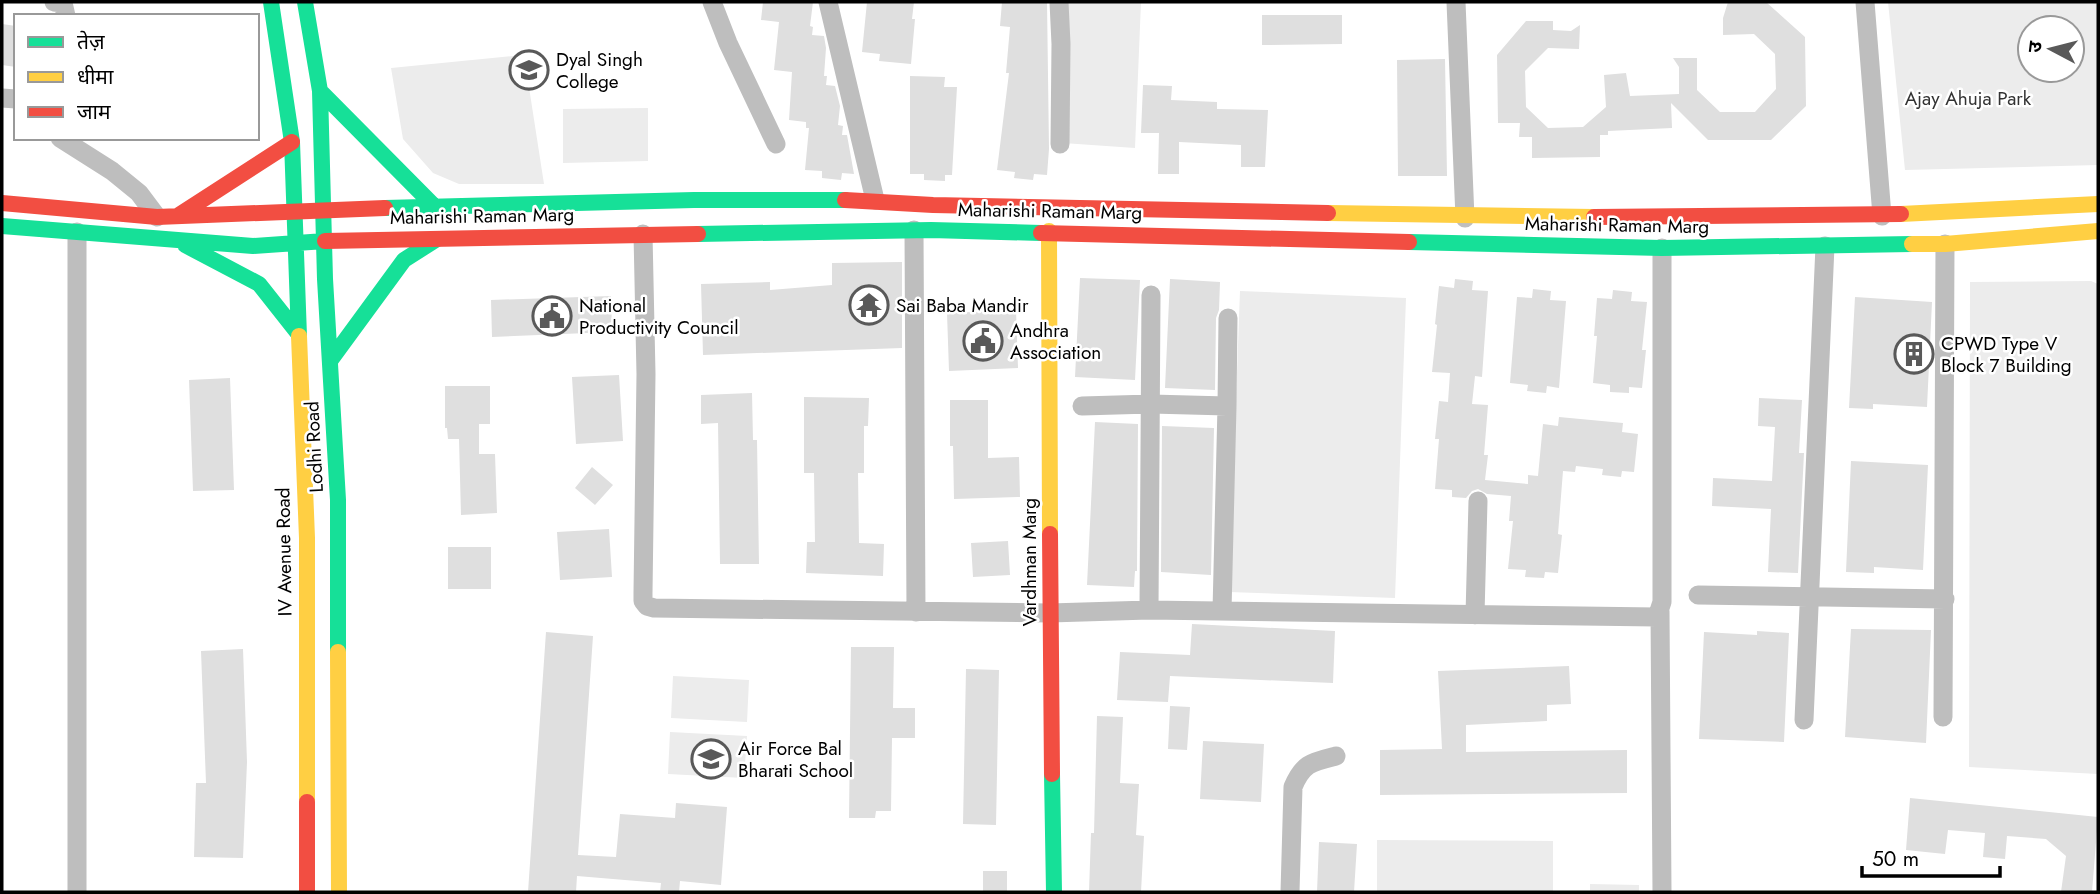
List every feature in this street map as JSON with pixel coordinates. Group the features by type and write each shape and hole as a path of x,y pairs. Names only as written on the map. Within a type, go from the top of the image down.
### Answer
{"main road":[{"path":"271,2 292,142 294,211"},
{"name":"Lodhi Road","path":"305,2 320,91 324,243 338,500 339,892"},
{"path":"320,91 434,206"},
{"path":"179,215 292,142"},
{"name":"Maharishi Raman Marg","path":"2,203 157,217 681,200 876,200 933,205 1465,218 1657,219 1882,216 2096,203"},
{"name":"IV Avenue Road","path":"294,211 307,538 307,892"},
{"name":"Maharishi Raman Marg","path":"2,226 253,246 363,239 914,230 1049,231 1662,248 1945,244 2096,234"},
{"name":"Vardhman Marg","path":"1049,231 1054,892"},
{"path":"330,360 404,260 437,239"},
{"path":"176,241 259,284 297,332"}],"street":[{"path":"54,2 63,3 66,14"},
{"path":"712,2 728,43 776,144"},
{"path":"828,2 876,200"},
{"path":"1059,2 1060,144"},
{"path":"1456,2 1465,218"},
{"path":"1865,2 1882,216"},
{"path":"63,140 139,192 157,217"},
{"path":"914,230 916,612"},
{"path":"77,232 77,892"},
{"path":"643,234 646,374 643,601 647,606 916,612 1050,613 1149,610 1651,618 1657,617 1660,611"},
{"path":"1943,717 1945,244"},
{"path":"1804,720 1825,246"},
{"path":"1662,248 1662,892"},
{"path":"1149,610 1151,295"},
{"path":"1222,611 1228,318"},
{"path":"1082,406 1227,406"},
{"path":"1475,615 1478,501"},
{"path":"1698,595 1945,599"},
{"path":"1290,892 1293,787 1298,773 1308,764 1336,756"}],"green space":[{"path":"1066,2 1141,2 1135,148 1063,143"},
{"name":"Ajay Ahuja Park","path":"1888,2 2098,2 2098,165 1905,170"},
{"path":"524,55 544,184 459,184 433,173 403,139 391,68"},
{"path":"648,108 648,161 563,163 563,109"},
{"path":"2091,281 2098,284 2098,774 1969,767 1970,282"},
{"path":"1240,291 1406,298 1395,598 1229,592"},
{"path":"673,676 749,680 747,722 671,718"},
{"path":"670,732 747,736 744,778 668,774"},
{"path":"1377,840 1553,841 1553,892 1377,892"},
{"path":"1590,884 1639,885 1639,892 1590,892"}],"building":[{"path":"763,2 813,2 810,26 813,27 812,35 824,36 824,76 827,76 826,85 835,86 840,106 838,125 843,126 842,135 847,135 854,174 842,173 841,180 822,178 822,171 805,170 809,128 806,128 806,122 789,120 792,72 774,70 779,22 761,20"},
{"path":"867,2 914,2 911,64 879,61 880,54 862,52"},
{"path":"1002,2 1047,2 1047,175 1034,174 1033,180 1014,178 1015,172 997,170 1009,73 1006,73 1010,27 1000,26"},
{"path":"1728,2 1766,2 1805,37 1806,106 1771,140 1708,140 1671,103 1672,128 1608,131 1608,135 1600,135 1600,157 1532,158 1532,137 1519,137 1520,123 1498,123 1497,55 1526,21 1553,21 1553,30 1571,31 1580,25 1579,49 1548,48 1525,71 1526,107 1548,128 1583,127 1606,107 1604,75 1626,73 1630,96 1679,94 1679,67 1673,58 1697,58 1697,90 1720,112 1755,112 1776,89 1775,54 1754,34 1723,35 1723,18"},
{"path":"1262,15 1342,15 1342,44 1262,45"},
{"path":"2,24 14,26 14,67 2,65"},
{"path":"1445,59 1447,176 1398,176 1397,60"},
{"path":"910,76 945,77 944,87 957,87 952,175 945,175 945,181 924,180 924,174 910,174"},
{"path":"1143,85 1172,86 1171,100 1217,102 1217,109 1268,110 1265,167 1241,167 1241,145 1179,142 1179,174 1158,174 1159,133 1141,133"},
{"path":"902,262 902,348 703,355 701,284 770,282 770,290 832,285 832,263"},
{"path":"1080,278 1140,280 1135,380 1075,377"},
{"path":"1170,279 1220,282 1216,318 1215,390 1165,388"},
{"path":"1455,279 1473,281 1472,290 1488,291 1482,377 1475,376 1472,404 1488,405 1485,480 1528,484 1528,475 1538,476 1543,424 1558,426 1559,417 1623,423 1622,432 1638,434 1634,472 1622,471 1621,477 1602,475 1603,469 1576,466 1575,472 1563,471 1558,534 1562,535 1558,573 1545,572 1544,578 1525,577 1526,570 1508,569 1513,521 1509,521 1511,496 1487,494 1478,489 1466,498 1452,497 1452,490 1435,489 1439,439 1435,439 1439,401 1448,402 1450,373 1432,372 1435,324 1439,286 1454,288"},
{"path":"1533,289 1551,291 1550,300 1566,301 1559,388 1547,386 1546,393 1527,391 1528,385 1510,383 1517,297 1532,298"},
{"path":"1613,290 1632,292 1631,301 1647,302 1642,350 1646,350 1642,388 1629,387 1629,393 1610,392 1610,385 1593,383 1597,298 1612,299"},
{"name":"National Productivity Council","path":"611,296 612,332 492,337 491,300"},
{"path":"1855,297 1932,302 1927,407 1873,404 1873,409 1849,408"},
{"name":"Andhra Association","path":"1016,310 1018,368 949,371 947,313"},
{"path":"619,375 623,441 576,444 572,377"},
{"path":"230,378 234,490 193,491 189,380"},
{"path":"445,386 490,386 490,424 479,424 479,454 495,454 497,513 461,515 459,439 448,439 445,428"},
{"path":"752,393 753,440 757,440 759,564 720,564 718,423 701,424 701,395"},
{"path":"804,397 869,398 868,426 864,426 864,473 858,473 859,543 884,544 883,576 806,573 807,542 815,542 814,473 804,473"},
{"path":"1759,398 1802,400 1799,453 1804,453 1798,573 1768,572 1771,509 1712,506 1713,478 1772,481 1775,427 1758,426"},
{"path":"950,400 988,400 988,458 1019,457 1020,497 954,499"},
{"path":"1095,422 1138,424 1137,571 1134,587 1087,585"},
{"path":"1162,426 1214,428 1211,575 1161,572"},
{"path":"1851,461 1928,465 1923,570 1874,567 1874,573 1846,572"},
{"path":"592,467 613,485 595,505 575,488"},
{"path":"609,529 612,577 560,580 557,532"},
{"path":"1008,541 1010,575 973,577 971,543"},
{"path":"448,547 491,547 491,589 448,589"},
{"path":"1192,624 1335,631 1333,683 1170,676 1168,702 1117,700 1120,652 1190,655"},
{"path":"1851,629 1931,630 1926,743 1845,737"},
{"path":"1757,631 1789,633 1784,742 1699,739 1704,632 1757,635"},
{"path":"546,632 593,636 578,855 616,857 620,814 675,818 676,803 727,807 721,885 680,881 679,892 660,892 661,883 577,876 576,892 528,892"},
{"path":"851,647 894,647 893,708 915,708 915,738 892,738 891,811 876,811 875,818 849,818"},
{"path":"243,649 247,762 243,858 194,857 196,783 206,783 201,651"},
{"path":"1569,666 1571,704 1547,705 1547,721 1466,725 1466,752 1627,750 1627,793 1380,795 1380,750 1442,749 1438,671"},
{"path":"966,669 999,670 996,825 963,824"},
{"path":"1170,706 1190,707 1187,750 1168,749"},
{"path":"1097,716 1123,717 1120,783 1139,784 1136,835 1144,836 1141,892 1089,892 1091,833 1094,833"},
{"path":"1203,741 1264,744 1261,802 1200,799"},
{"path":"1910,798 2098,817 2092,892 2061,892 2066,856 2046,839 2007,836 2005,859 1983,857 1985,833 1948,830 1945,854 1906,850"},
{"path":"1319,842 1357,844 1354,892 1317,892"},
{"path":"983,871 1007,871 1007,892 983,892"}],"traffic: fast":[{"path":"271,2 292,142 299,336"},
{"path":"305,2 320,91 325,279 338,500 338,652"},
{"path":"320,91 434,206"},
{"path":"385,208 694,200 845,200"},
{"path":"2,226 253,246 325,241"},
{"path":"698,234 931,230 1041,233"},
{"path":"330,361 404,260 437,239"},
{"path":"1409,242 1662,248 1912,244"},
{"path":"185,245 259,284 297,332"},
{"path":"1052,774 1054,892"}],"traffic: slow":[{"path":"1901,214 2098,204"},
{"path":"1328,213 1594,217"},
{"path":"1049,231 1050,534"},
{"path":"1912,244 1945,244 2098,231"},
{"path":"299,336 307,538 307,802"},
{"path":"338,652 339,892"}],"traffic: jam":[{"path":"179,215 292,142"},
{"path":"845,200 933,205 1328,213"},
{"path":"2,203 157,217 385,208"},
{"path":"1594,217 1901,214"},
{"path":"1041,233 1409,242"},
{"path":"325,241 698,234"},
{"path":"1050,534 1052,774"},
{"path":"307,802 307,892"}],"place":[{"name":"Dyal Singh College","path":"529,70"},
{"name":"Sai Baba Mandir","path":"869,305"},
{"name":"National Productivity Council","path":"552,316"},
{"name":"Andhra Association","path":"983,341"},
{"name":"CPWD Type V Block 7 Building","path":"1914,354"},
{"name":"Air Force Bal Bharati School","path":"711,759"}]}
